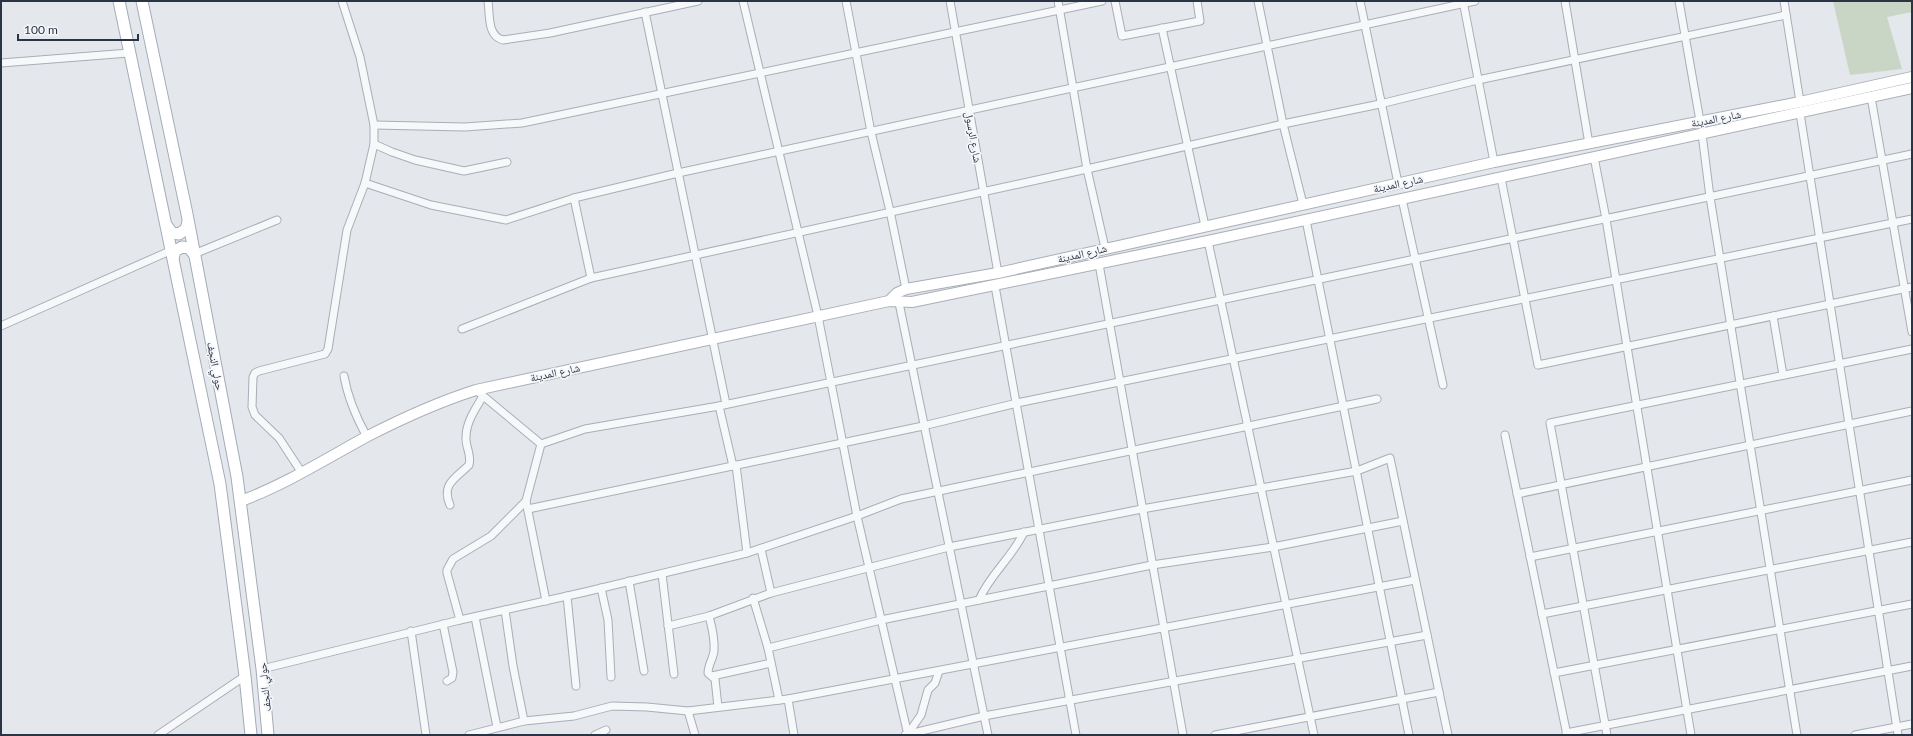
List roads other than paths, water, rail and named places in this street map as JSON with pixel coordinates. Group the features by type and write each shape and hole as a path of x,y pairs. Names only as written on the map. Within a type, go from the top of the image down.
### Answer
{"main road":[{"path":"119,1 220,484 245,676 251,735"},
{"name":"حولي النجف","path":"142,1 188,222 241,501 260,650 268,735"},
{"name":"شارع المدينة","path":"898,296 912,302 995,286 1501,178 1702,134 1912,77"},
{"name":"شارع المدينة","path":"241,501 277,487 367,437 447,400 712,338 818,316 1105,248 1494,162 1700,121 1871,97 1912,88"},
{"path":"167,226 172,233 180,234 186,229 188,222"},
{"path":"172,254 182,247 189,248 194,254"},
{"path":"242,652 251,656 260,650"},
{"path":"245,676 250,668 262,669"}],"street":[{"path":"302,473 279,438 255,415 252,408 253,377 255,373 259,371 325,354 328,349 347,230 365,182 374,144 374,125 360,57 342,1"},
{"path":"488,1 492,33 496,38 503,40 550,33 698,1"},
{"path":"743,1 818,316 857,516 895,679 906,735"},
{"path":"846,1 871,132 890,211 898,296 923,426 938,491 988,735"},
{"name":"شارع الرسول","path":"950,1 998,273"},
{"path":"1058,1 1087,169 1105,248"},
{"path":"374,125 465,127 522,123 1102,1"},
{"path":"1115,1 1122,36 1200,21 1196,1"},
{"path":"1258,1 1283,124 1303,204"},
{"path":"1360,1 1380,104 1398,183"},
{"path":"365,182 431,206 506,220 574,198 678,173 1365,25 1463,2 1476,1"},
{"path":"1565,1 1589,144"},
{"path":"1679,1 1700,121"},
{"path":"1784,1 1898,735"},
{"path":"1463,2 1494,162"},
{"path":"645,12 712,338 747,553"},
{"path":"462,328 592,278 890,211 1087,169 1283,124 1380,104 1478,80 1684,35 1786,15"},
{"path":"1162,28 1205,226"},
{"path":"1,63 129,53"},
{"path":"1871,97 1893,223 1908,288 1912,332"},
{"path":"1702,134 1710,197 1797,735"},
{"path":"374,144 415,160 464,171 508,162"},
{"path":"541,444 585,429 723,405 831,383 1912,154"},
{"path":"1594,157 1606,219 1692,735"},
{"path":"1501,178 1538,365 1908,288"},
{"path":"574,198 592,278"},
{"path":"1402,199 1443,386"},
{"path":"460,620 447,573 448,566 453,559 492,536 527,505 842,444 923,426 1017,402 1912,219"},
{"path":"194,254 278,220"},
{"path":"1306,220 1409,735"},
{"path":"1208,241 1314,735"},
{"path":"1,326 172,254"},
{"path":"1099,264 1183,735"},
{"path":"995,286 1076,735"},
{"path":"1773,316 1783,375"},
{"path":"1607,735 1550,423 1912,349"},
{"path":"344,376 353,410 367,437"},
{"path":"450,505 446,495 447,487 469,465 471,460 466,439 467,429 480,393 541,444"},
{"path":"262,669 443,624 747,553 857,516 901,499 1378,399"},
{"path":"1517,494 1912,411"},
{"path":"1505,435 1567,734 1605,725 1912,666"},
{"path":"541,444 527,505 546,601"},
{"path":"668,626 709,616 753,598 949,547 1142,509 1356,471 1390,458 1448,735"},
{"path":"1530,557 1912,480"},
{"path":"768,648 881,620 961,603 1152,565 1274,547 1403,521"},
{"path":"979,600 988,582 1017,546 1024,532"},
{"path":"1542,614 1912,542"},
{"path":"761,549 771,593"},
{"path":"662,574 674,674"},
{"path":"468,735 524,721 574,716 612,706 647,706 688,711 788,699 1415,580"},
{"path":"629,581 644,671"},
{"path":"601,588 608,620 611,676"},
{"path":"567,596 576,686"},
{"path":"753,598 768,648 779,700"},
{"path":"1554,673 1912,604"},
{"path":"506,610 513,666 524,721"},
{"path":"709,616 714,638 714,653 708,668 708,673 715,678 718,707"},
{"path":"475,617 497,727"},
{"path":"443,624 453,672 452,678 447,681"},
{"path":"411,632 426,735"},
{"path":"906,735 984,716 1427,634"},
{"path":"712,676 771,663"},
{"path":"906,735 921,715 928,690 935,683 939,671"},
{"path":"158,735 245,676"},
{"path":"1215,735 1439,692"},
{"path":"788,699 794,735"},
{"path":"688,711 696,735"},
{"path":"1855,735 1912,724"},
{"path":"595,735 606,730"}]}
